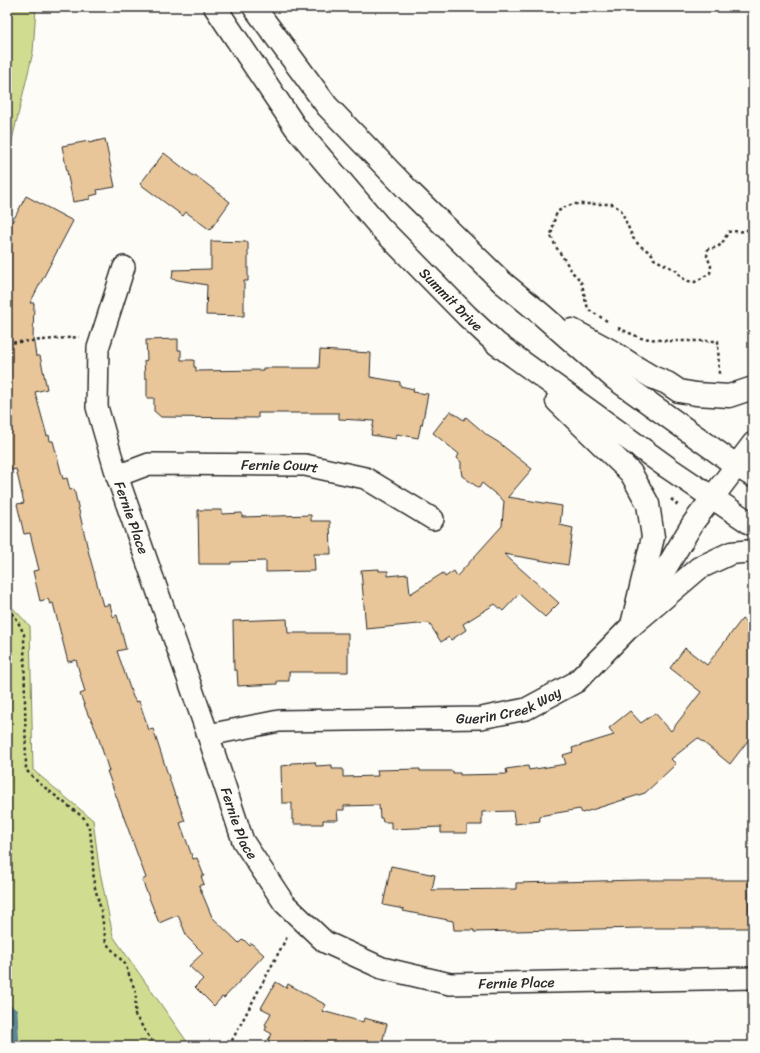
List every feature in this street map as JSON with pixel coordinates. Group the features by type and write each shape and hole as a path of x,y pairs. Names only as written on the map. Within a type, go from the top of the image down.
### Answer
{"main road":[{"name":"Summit Drive","path":"215,7 296,128 380,227 467,316 497,344 661,463 753,525"},
{"path":"254,7 327,106 410,192 502,282 614,378 745,471"},
{"path":"541,314 611,351 652,377 667,383 679,391 696,394 729,396 753,388"},
{"path":"497,344 631,473 648,504 653,537 632,625"},
{"path":"712,498 745,471 753,444"},
{"path":"632,625 699,568 731,553 753,551"}],"street":[{"name":"Fernie Place","path":"124,267 98,348 97,407 117,476 208,735 243,841 284,903 325,942 382,968 450,984 753,978"},
{"name":"Fernie Court","path":"117,476 149,464 305,465 365,478 433,520"},
{"name":"Guerin Creek Way","path":"208,735 279,721 481,718 526,709 576,682 632,625 693,523 712,498"}],"path":[{"path":"612,325 589,310 582,284 573,273 551,236 557,212 572,204 612,204 616,206 622,210 633,238 639,245 652,254 654,259 677,271 682,278 695,282 710,273 711,266 707,256 708,249 717,248 721,245 728,232 733,230 740,232 753,226"},
{"path":"618,327 641,338 669,341 718,341 719,376"},
{"path":"7,343 102,336"},
{"path":"7,609 16,618 24,634 26,770 39,783 84,818 90,830 94,884 106,942 125,964 136,993 135,1014 155,1046"},
{"path":"229,1046 298,916"}],"green space":[{"path":"7,7 36,7 33,52 7,161"},
{"path":"7,602 30,626 33,770 93,820 99,867 113,936 190,1046 7,1046"}],"building":[{"path":"105,139 115,187 97,190 98,194 90,196 90,199 73,202 62,146 89,141 89,143"},
{"path":"164,153 230,202 210,230 186,212 183,216 140,184"},
{"path":"26,196 73,221 30,303 34,303 33,337 36,356 40,356 47,389 35,392 47,436 49,435 50,441 53,441 63,479 67,478 70,490 74,489 103,606 110,604 113,617 117,615 126,649 117,651 133,697 136,702 139,701 149,730 153,729 175,796 185,821 180,823 193,859 197,858 204,876 201,876 204,884 199,886 212,917 239,943 243,939 249,945 251,943 264,955 224,998 222,997 214,1006 195,987 203,979 189,966 203,953 187,937 178,915 159,923 142,880 146,878 107,771 109,771 97,733 80,694 85,692 76,660 68,662 53,603 50,604 48,599 40,601 33,571 39,570 30,533 24,534 17,504 24,503 16,469 7,471 7,232"},
{"path":"211,241 248,242 248,281 244,281 244,316 206,315 207,285 172,279 173,270 211,269"},
{"path":"178,339 178,350 181,350 181,360 194,360 194,367 196,367 196,371 263,370 263,368 319,368 320,350 371,353 370,377 400,382 400,386 414,389 413,392 428,394 418,438 397,434 396,439 371,435 374,421 339,419 339,413 258,413 258,418 161,417 154,411 154,398 147,398 147,378 145,378 144,361 147,360 146,340"},
{"path":"450,411 464,420 466,417 488,436 498,442 532,469 508,497 562,506 560,525 573,528 568,565 504,554 559,603 545,617 519,594 503,611 495,604 463,624 466,630 451,640 449,637 441,642 429,623 366,629 361,570 379,569 379,571 388,571 388,576 408,574 410,594 443,573 445,577 454,571 457,576 502,526 504,501 482,483 479,488 462,476 461,462 457,458 459,454 433,433"},
{"path":"198,510 222,510 222,514 242,513 242,517 311,515 311,521 330,521 331,554 314,554 315,571 266,572 266,561 231,562 231,564 199,564"},
{"path":"287,619 288,633 348,633 348,672 289,672 289,681 277,681 277,684 238,686 237,670 234,670 233,621"},
{"path":"742,619 753,627 753,734 730,764 698,738 671,759 676,764 645,793 582,813 580,809 539,816 540,821 515,824 513,811 482,812 482,825 467,825 467,833 441,833 441,827 391,829 391,822 383,822 382,818 380,818 379,805 344,806 344,810 337,810 338,820 323,820 323,824 294,824 294,820 292,820 292,803 282,803 281,766 291,765 291,763 315,762 316,766 332,765 332,769 343,769 343,777 378,776 377,770 420,769 420,771 453,771 453,773 460,773 460,775 507,774 506,769 528,766 529,770 566,764 563,755 573,752 572,748 614,735 609,728 630,711 641,723 655,713 671,731 701,692 670,668 685,648 707,665"},
{"path":"391,866 435,875 432,890 516,889 516,883 640,880 748,880 749,928 640,928 474,932 474,930 454,930 453,921 403,911 404,909 383,905"},
{"path":"276,982 286,988 288,984 326,1005 322,1011 363,1022 364,1018 387,1024 381,1046 325,1046 305,1041 302,1046 278,1046 268,1040 272,1034 265,1030 267,1026 265,1025 271,1013 261,1008"}],"waterway":[{"path":"7,1007 14,1012 16,1046"}]}
